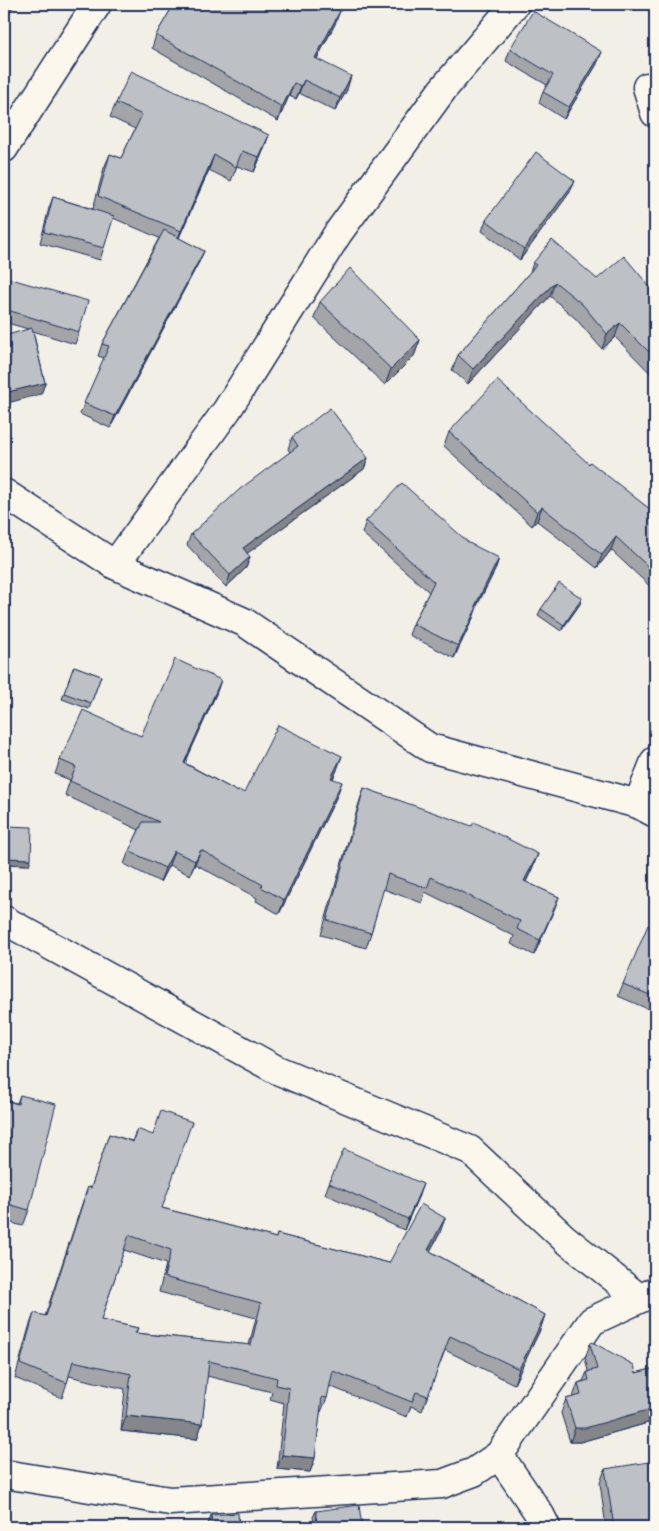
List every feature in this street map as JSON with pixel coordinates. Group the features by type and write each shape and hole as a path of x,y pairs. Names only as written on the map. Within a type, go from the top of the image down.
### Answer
{"street":[{"path":"4,148 97,4"},
{"path":"115,565 227,410 338,233 444,89 515,4"},
{"path":"648,87 655,113"},
{"path":"4,493 115,565 244,622 430,748 647,809 655,761"},
{"path":"4,920 277,1070 470,1150 564,1238 647,1295 592,1322 499,1455 474,1472 442,1484 170,1501 4,1474"},
{"path":"499,1455 540,1515 546,1527"}],"building":[{"path":"174,4 325,4 340,11 315,58 351,76 340,98 304,80 301,86 294,83 282,107 156,35"},
{"path":"533,11 602,52 569,107 543,92 553,75 510,49"},
{"path":"131,71 269,135 259,157 242,151 236,167 214,155 181,231 98,196 110,154 121,158 142,115 116,103"},
{"path":"536,152 575,181 524,249 486,220"},
{"path":"53,197 114,216 104,248 44,232"},
{"path":"164,230 204,251 115,416 84,403 109,346 102,344"},
{"path":"552,240 597,279 624,256 655,293 655,358 620,323 607,334 582,304 555,282 473,369 458,355 536,265 533,263"},
{"path":"350,268 420,340 391,369 320,302"},
{"path":"4,277 88,301 79,332 4,309"},
{"path":"32,328 45,383 4,393 4,336"},
{"path":"497,380 589,464 590,462 651,510 655,506 655,573 616,537 602,555 542,507 537,512 449,432"},
{"path":"330,408 368,458 243,548 250,557 230,575 191,534 240,489 298,446 292,437"},
{"path":"402,483 469,543 499,558 458,646 413,624 434,582 366,521"},
{"path":"559,583 582,598 564,625 541,609"},
{"path":"175,659 221,680 184,763 238,792 239,790 244,793 278,725 342,756 331,778 342,782 284,900 261,887 263,885 201,850 195,861 174,851 165,868 129,851 143,822 159,822 70,781 76,767 60,760 83,710 141,736"},
{"path":"74,666 101,676 91,703 64,693"},
{"path":"364,788 472,826 474,822 538,854 524,881 559,897 540,940 517,929 520,921 431,877 427,888 388,874 371,933 327,920"},
{"path":"7,826 32,827 31,859 5,858"},
{"path":"648,925 655,929 655,997 623,984"},
{"path":"20,1095 56,1104 29,1210 4,1203 4,1100 18,1104"},
{"path":"161,1111 192,1122 162,1208 276,1238 277,1234 389,1263 421,1204 445,1218 428,1250 545,1315 519,1369 450,1336 428,1396 416,1392 412,1402 333,1371 327,1398 322,1397 315,1458 282,1455 289,1388 276,1385 277,1378 209,1361 202,1424 126,1416 131,1374 73,1361 67,1383 20,1364 34,1313 46,1316 88,1187 91,1188 109,1134 133,1142 137,1129 153,1135","holes":["129,1235 171,1250 164,1277 261,1303 251,1345 135,1333 138,1328 101,1320"]},
{"path":"344,1149 423,1184 408,1219 329,1183"},
{"path":"592,1342 634,1365 636,1373 655,1368 655,1408 585,1428 575,1428 566,1399 581,1395 578,1383 589,1380 587,1372 597,1369 590,1344"},
{"path":"655,1461 655,1527 614,1527 605,1469"},
{"path":"359,1505 362,1527 317,1527 316,1511"},
{"path":"238,1513 239,1527 212,1527 211,1515"}]}
